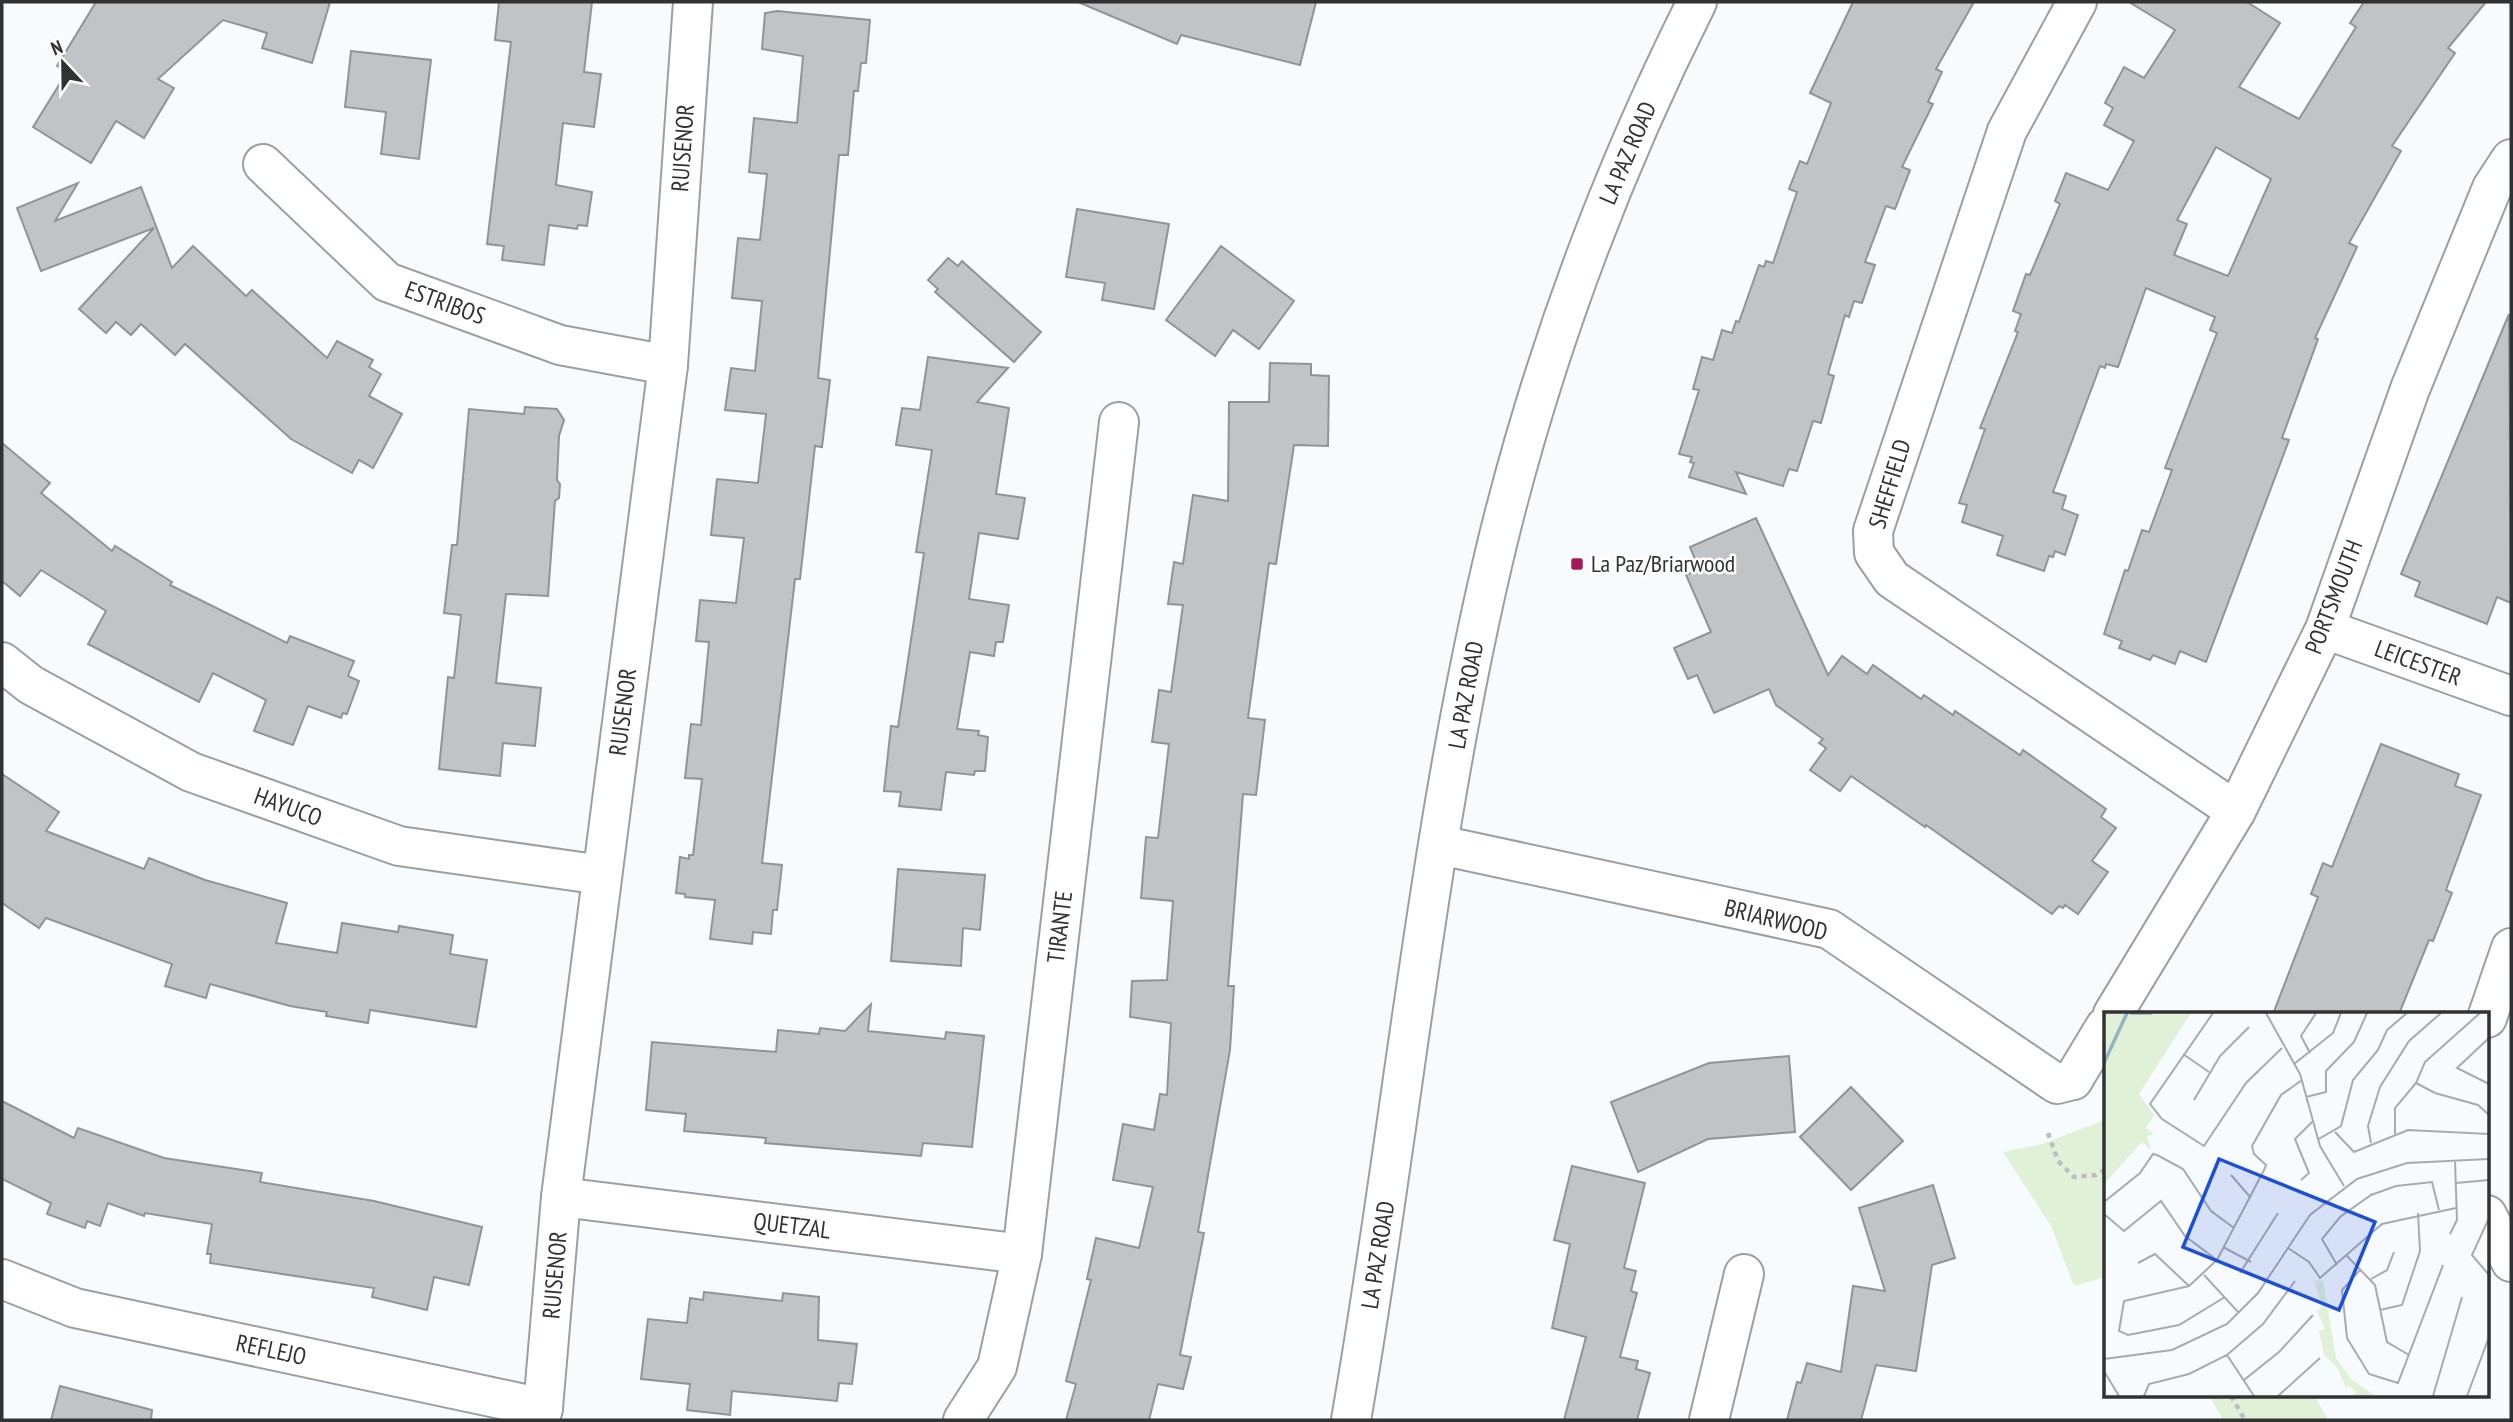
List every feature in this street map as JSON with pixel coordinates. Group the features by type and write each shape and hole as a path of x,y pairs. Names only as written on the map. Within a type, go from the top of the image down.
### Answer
{"street":[{"name":"RUISENOR","path":"542,1414 561,1197 668,365 693,2"},
{"name":"LA PAZ ROAD","path":"1351,1420 1472,655 1504,516 1542,382 1577,278 1630,143 1697,2"},
{"name":"SHEFFIELD","path":"2077,2 2007,131 1873,531 1874,553 1892,579 2236,811"},
{"name":"PORTSMOUTH","path":"2114,1012 2236,811 2325,629 2410,388 2492,188 2511,159"},
{"name":"ESTRIBOS","path":"263,164 387,282 560,345 668,365"},
{"name":"TIRANTE","path":"963,1420 996,1367 1022,1254 1119,422"},
{"name":"LEICESTER","path":"2325,629 2511,696"},
{"name":"HAYUCO","path":"2,662 31,685 191,772 399,846 602,875"},
{"name":"BRIARWOOD","path":"1440,845 1829,929 2057,1084 2073,1080 2104,1029"},
{"path":"2488,1015 2511,948"},
{"name":"QUETZAL","path":"561,1197 1022,1254"},
{"path":"2488,1217 2511,1262"},
{"path":"1709,1420 1744,1274"},
{"name":"REFLEJO","path":"2,1279 75,1308 542,1414"}],"path":[{"path":"2048,1133 2059,1161 2074,1177 2096,1175 2104,1171"},
{"path":"2232,1398 2245,1420"}],"green space":[{"path":"2104,1120 2104,1277 2074,1286 2051,1226 2003,1152 2042,1144"},
{"path":"2210,1398 2316,1398 2328,1420 2223,1420"}],"building":[{"path":"96,2 330,2 312,63 262,48 267,33 223,20 158,79 174,88 144,138 116,121 91,163 33,127 67,72 57,66"},
{"path":"499,2 592,2 584,72 601,74 594,127 563,123 556,185 592,192 587,226 578,225 577,229 549,225 544,265 502,260 504,246 487,244 511,42 495,40"},
{"path":"1078,2 1316,2 1300,65 1181,35 1177,44"},
{"path":"1853,2 1974,2 1936,69 1942,72 1928,102 1933,104 1902,167 1910,170 1895,209 1886,206 1865,262 1875,265 1862,303 1854,301 1849,317 1845,315 1828,374 1834,376 1821,423 1813,421 1797,471 1789,469 1783,486 1736,472 1746,494 1689,477 1694,463 1690,462 1692,457 1679,454 1699,390 1693,389 1702,357 1713,360 1722,330 1732,333 1736,321 1739,322 1759,265 1764,267 1766,261 1773,263 1797,192 1789,189 1800,161 1807,164 1831,103 1810,93"},
{"path":"2129,2 2247,2 2280,23 2239,87 2299,119 2356,27 2350,23 2364,2 2486,2 2448,48 2455,53 2392,146 2401,151 2349,243 2357,247 2315,338 2318,339 2282,438 2289,440 2206,662 2180,651 2175,664 2153,655 2150,660 2119,648 2122,641 2104,634 2125,570 2128,571 2142,530 2149,532 2172,470 2165,468 2217,333 2210,330 2215,317 2146,288 2118,367 2106,364 2105,368 2100,366 2053,492 2066,496 2062,509 2078,515 2065,555 2055,551 2053,557 2049,556 2044,571 1997,555 2003,536 1962,522 1967,505 1959,503 1985,429 1980,428 2018,332 2015,331 2021,314 2013,311 2026,274 2030,275 2060,204 2055,201 2066,173 2108,190 2134,141 2104,125 2113,108 2105,103 2124,67 2144,78 2175,30","holes":["2216,147 2271,179 2228,276 2174,255 2187,224 2177,220"]},
{"path":"777,11 870,20 866,63 861,63 858,91 854,91 848,155 839,155 818,378 830,380 822,447 815,446 800,579 795,579 762,863 782,865 777,910 773,910 771,934 753,932 752,944 710,939 715,900 685,897 685,894 676,893 680,857 689,859 689,855 693,855 702,779 685,778 691,724 701,725 709,642 696,641 700,600 736,603 744,538 711,535 717,479 758,483 766,414 725,410 731,368 755,371 762,301 732,298 738,238 760,240 767,174 749,172 754,118 797,123 803,56 762,49 765,13"},
{"path":"351,51 431,60 419,159 381,154 386,112 345,107"},
{"path":"78,183 55,221 141,187 172,268 193,246 246,296 252,290 327,358 337,341 373,360 369,367 381,374 369,396 402,414 373,468 359,460 352,473 291,439 185,344 175,355 141,324 131,335 116,322 106,333 79,309 154,228 41,271 17,208"},
{"path":"1077,209 1169,224 1154,309 1102,300 1105,283 1066,277"},
{"path":"1221,246 1294,301 1259,349 1233,330 1215,356 1166,320"},
{"path":"948,258 958,266 962,261 1041,332 1014,362 935,292 938,289 928,280"},
{"path":"2509,314 2511,603 2497,597 2487,624 2415,596 2420,582 2401,574"},
{"path":"928,357 1008,368 977,402 1009,408 996,494 1025,498 1018,539 979,533 969,599 1009,605 1003,642 996,642 994,656 970,652 957,729 979,731 978,735 988,737 985,771 975,771 974,775 946,772 941,810 899,806 901,792 884,791 891,726 898,727 924,553 916,552 932,450 896,445 902,408 920,410"},
{"path":"1270,363 1311,364 1311,375 1329,376 1328,446 1294,445 1276,564 1269,563 1248,718 1265,720 1256,795 1243,794 1228,986 1234,986 1230,1050 1198,1232 1204,1233 1180,1355 1191,1357 1183,1389 1158,1384 1149,1420 1066,1420 1076,1384 1066,1381 1091,1280 1087,1279 1096,1238 1139,1248 1153,1187 1113,1180 1123,1124 1154,1130 1160,1094 1167,1095 1171,1023 1130,1017 1132,981 1167,980 1173,901 1141,898 1146,837 1158,838 1169,744 1152,742 1159,690 1171,692 1183,605 1168,604 1174,562 1183,564 1193,495 1228,501 1229,402 1269,402"},
{"path":"525,407 557,409 564,420 559,436 557,480 560,484 559,498 555,501 548,596 506,594 496,683 541,688 535,746 503,743 500,776 439,769 448,677 454,678 461,615 444,613 452,545 457,545 469,409 524,414"},
{"path":"2,443 50,483 41,493 112,551 115,546 172,582 170,585 287,643 290,636 354,661 348,676 359,681 347,714 343,713 341,718 308,706 293,745 254,731 266,700 213,673 199,702 88,644 106,611 41,570 20,596 2,581"},
{"path":"1756,518 1828,675 1842,656 1867,674 1873,665 1921,699 1924,695 1953,715 1955,711 2020,755 2023,750 2106,809 2101,817 2116,828 2092,861 2108,872 2078,914 2065,905 2063,908 2059,906 2052,914 1851,776 1840,791 1810,770 1826,748 1819,743 1823,739 1776,705 1769,689 1714,713 1697,675 1688,679 1674,648 1711,632 1686,575 1699,569 1690,547"},
{"path":"2381,744 2459,774 2455,786 2481,795 2446,890 2452,893 2433,941 2429,940 2400,1012 2274,1012 2318,897 2311,894 2323,863 2332,867"},
{"path":"2,774 59,812 46,831 144,869 149,858 205,880 287,903 276,943 337,953 342,923 398,932 399,926 453,935 450,954 487,960 476,1027 370,1010 368,1023 326,1016 327,1012 290,1006 210,984 206,998 165,986 172,964 46,918 39,928 2,903"},
{"path":"898,869 985,875 980,930 963,928 961,966 891,961"},
{"path":"871,1004 868,1031 945,1039 946,1032 984,1036 972,1147 923,1143 921,1156 765,1143 766,1138 684,1131 686,1114 646,1110 652,1042 776,1052 778,1030 819,1034 820,1028 845,1031"},
{"path":"1789,1056 1795,1132 1708,1139 1638,1172 1611,1102 1709,1063"},
{"path":"1851,1087 1903,1141 1851,1190 1800,1137"},
{"path":"2,1101 74,1138 78,1128 164,1158 262,1173 260,1182 374,1201 482,1227 469,1285 434,1277 427,1310 372,1297 374,1288 210,1263 211,1254 207,1254 212,1224 145,1213 144,1216 108,1203 100,1226 87,1221 85,1228 47,1214 51,1203 2,1179"},
{"path":"1572,1166 1645,1183 1624,1268 1636,1271 1631,1291 1637,1293 1620,1357 1638,1361 1636,1369 1650,1373 1637,1420 1564,1420 1586,1337 1552,1328 1570,1244 1554,1240"},
{"path":"1933,1185 1955,1258 1932,1265 1916,1371 1876,1365 1861,1420 1787,1420 1797,1382 1801,1383 1807,1363 1841,1372 1853,1286 1885,1291 1859,1208"},
{"path":"704,1292 782,1301 783,1293 819,1297 818,1340 857,1344 852,1384 839,1383 837,1401 732,1391 730,1415 687,1410 690,1384 641,1379 648,1319 687,1323 690,1298 703,1300"},
{"path":"60,1386 152,1410 151,1420 51,1420"}],"place":[{"name":"La Paz/Briarwood","path":"1577,564"}]}
